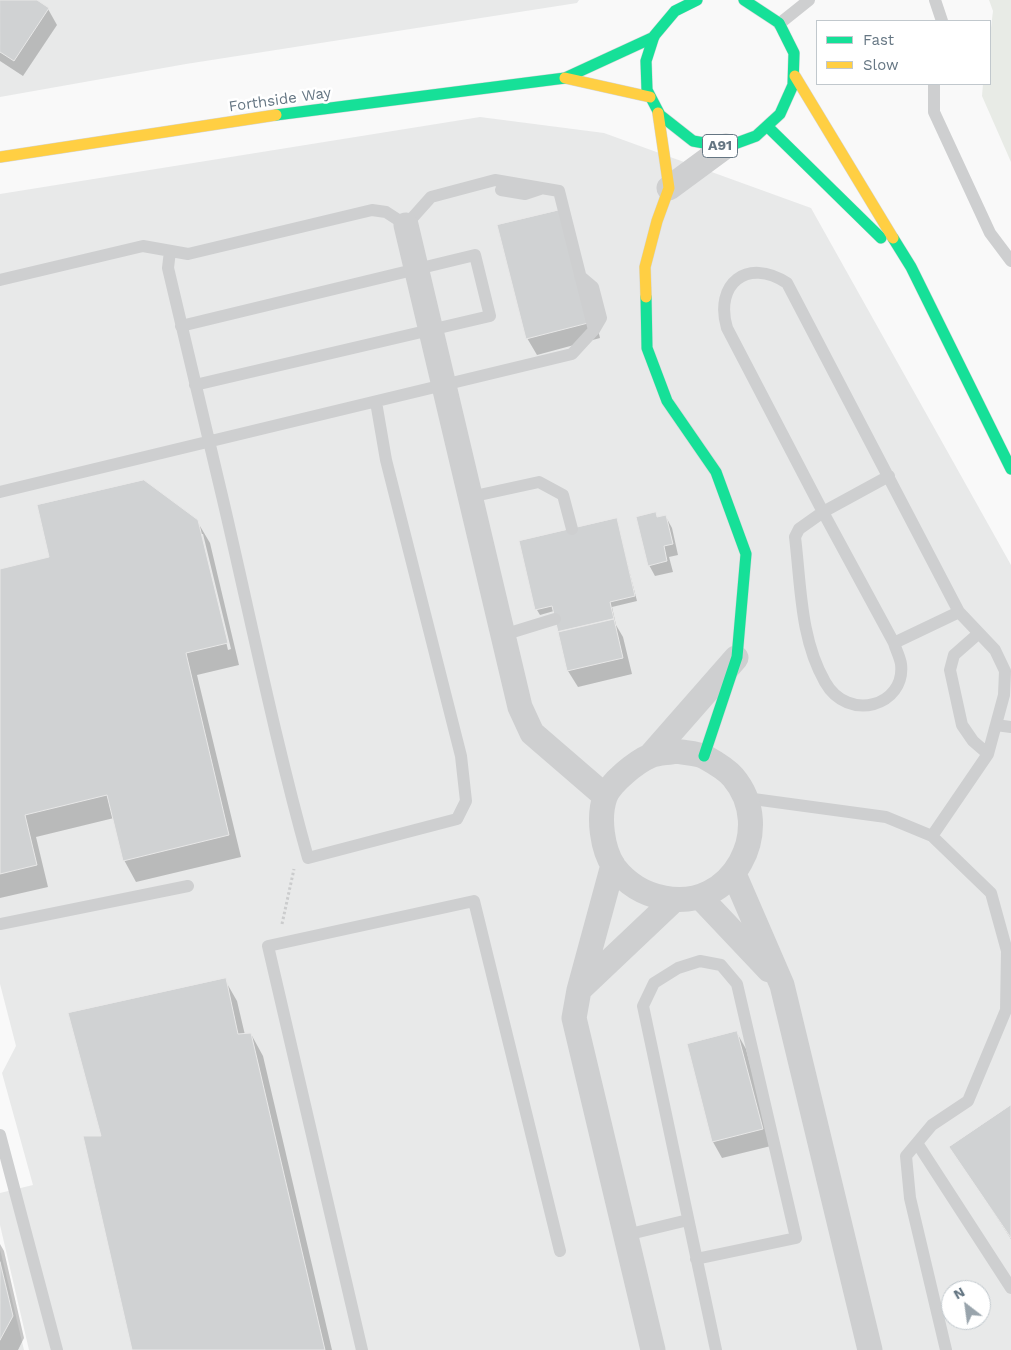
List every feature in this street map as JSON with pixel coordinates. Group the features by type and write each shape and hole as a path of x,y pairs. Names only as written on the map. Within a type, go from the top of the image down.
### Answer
{"street":[{"name":"A91","path":"668,17 671,0"},
{"name":"A91","path":"697,0 680,8 668,17 654,37 645,66 650,98 658,113 671,128 687,139 706,145 726,146 749,140 769,128 788,105 795,76 794,58 789,40 779,24 750,1"},
{"name":"Forthside Way","path":"0,157 327,107 565,78 654,37"},
{"name":"A91","path":"795,76 911,267 1011,469"},
{"name":"Forthside Way","path":"565,78 650,98"},
{"path":"658,113 669,188 657,221 645,268 647,348 667,402 716,472 746,554 737,657 704,756"},
{"name":"A91","path":"769,128 911,267"},
{"path":"669,188 726,146"},
{"path":"406,225 520,707 532,733 605,796"},
{"path":"650,756 676,751 704,756 732,776 746,798 751,830 745,856 734,874 714,891 700,897 674,900 649,895 630,885 613,865 603,834 605,796 627,770 650,756 737,657"},
{"path":"613,865 579,990 574,1018 653,1350"},
{"path":"734,874 782,985 870,1350"},
{"path":"700,897 782,985"},
{"path":"579,990 674,900"}],"lane":[{"path":"779,24 809,0"},
{"path":"935,0 942,20"},
{"path":"934,85 934,112 990,233 1011,261"},
{"path":"0,280 143,246 188,254 372,210 386,212 406,225 431,197 495,180 559,191 594,330 572,354 0,492"},
{"path":"170,251 168,268 194,385 222,499 262,680 308,858 457,819 466,801 461,756 386,460 376,402"},
{"path":"181,326 475,255 490,316 194,385"},
{"path":"889,476 823,512 799,529 795,537 807,642 825,683 841,700 856,706 871,706 888,697 898,683 901,666 894,643 823,512 727,328 722,313 724,298 732,284 744,274 760,271 776,275 787,283 889,476 959,612 995,650 1005,671 1004,695 988,754 932,836"},
{"path":"470,497 539,482 563,495 572,528"},
{"path":"894,643 959,612"},
{"path":"503,635 555,619"},
{"path":"979,633 954,655 950,670 962,725 974,741 988,754"},
{"path":"996,724 1011,727"},
{"path":"746,798 886,817 932,836 991,893 1007,951 1006,1010 968,1101 932,1125 906,1156 910,1198 946,1350"},
{"path":"0,924 188,886"},
{"path":"362,1350 268,946 474,901 560,1251"},
{"path":"696,1259 796,1238 737,984 721,965 700,961 678,968 654,983 643,1006 696,1259 716,1350"},
{"path":"0,1135 57,1350"},
{"path":"917,1143 1011,1288"},
{"path":"626,1235 688,1220"}],"path":[{"path":"278,944 301,835"}],"shaded area":[{"path":"0,0 579,0 577,3 186,64 0,97"},
{"path":"989,0 1011,0 1011,162 982,96 983,85 991,85 991,28 993,11"},
{"path":"480,117 604,133 811,208 1011,565 1011,1350 29,1350 0,1225 0,1193 33,1185 2,1073 16,1046 0,984 0,194"},
{"path":"0,1249 24,1350 0,1350"}],"building":[{"path":"0,0 37,0 49,8 14,61 0,52"},
{"path":"564,209 592,322 526,339 497,225"},
{"path":"144,480 198,520 228,643 186,653 229,835 123,861 107,795 25,815 37,865 0,874 0,569 49,557 37,505"},
{"path":"656,512 657,517 666,515 673,544 664,546 667,561 648,566 636,517"},
{"path":"617,518 635,596 610,602 614,619 558,632 552,606 535,610 519,541"},
{"path":"614,619 623,658 567,671 558,632"},
{"path":"226,978 238,1034 251,1033 325,1350 132,1350 83,1136 101,1136 68,1013"},
{"path":"737,1031 763,1129 712,1142 687,1044"},
{"path":"1011,1105 1011,1238 949,1147"},
{"path":"0,1262 13,1316 0,1340"}],"traffic: fast":[{"path":"697,0 675,11 654,36 646,61 647,90 660,115 693,141 726,147 756,136 780,114 793,85 794,53 779,23 744,0"},
{"path":"276,115 565,78 654,37"},
{"path":"769,128 881,238"},
{"path":"893,238 911,267 1011,469"},
{"path":"646,297 647,348 667,401 716,472 746,554 737,657 704,756"}],"traffic: slow":[{"path":"795,76 893,238"},
{"path":"565,78 650,97"},
{"path":"646,297 645,267 657,221 669,188 658,113"},
{"path":"0,157 276,115"}]}
